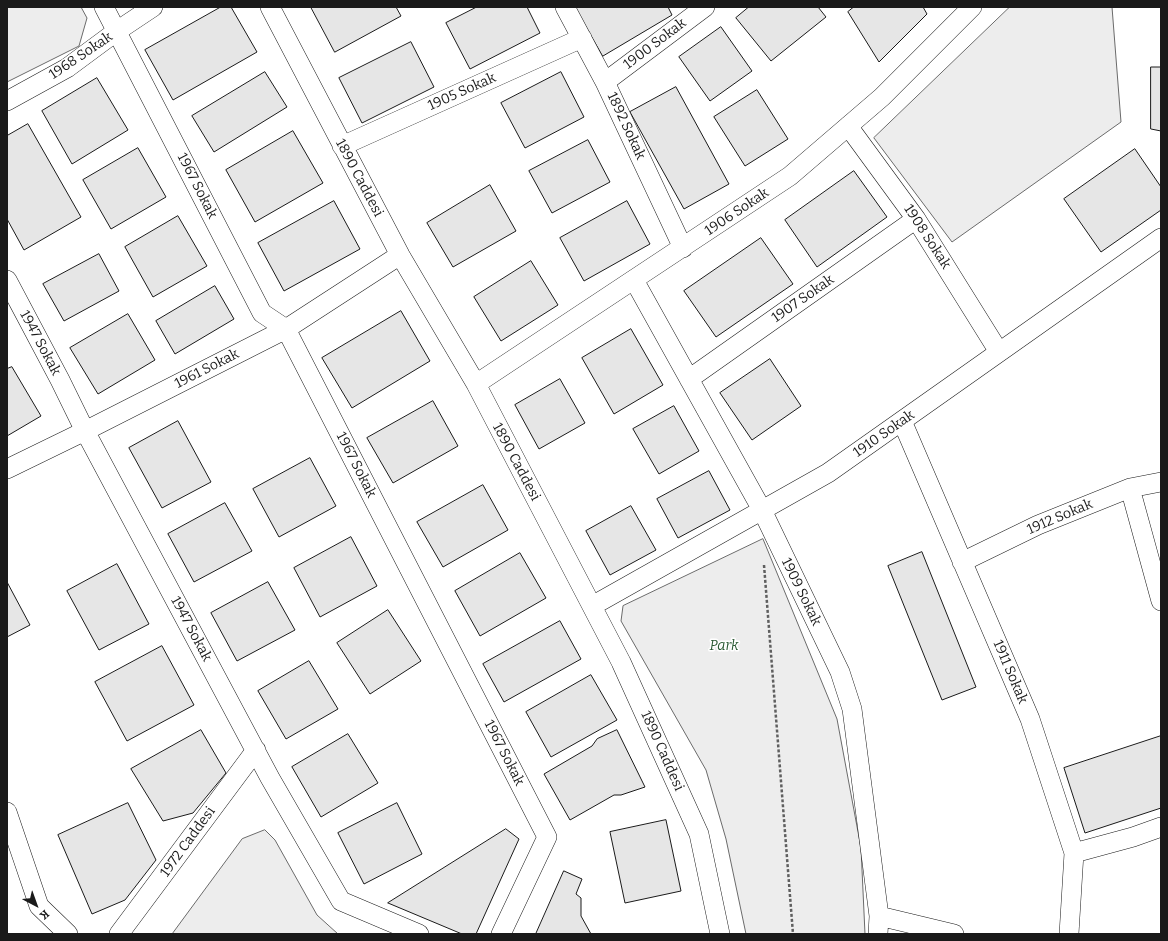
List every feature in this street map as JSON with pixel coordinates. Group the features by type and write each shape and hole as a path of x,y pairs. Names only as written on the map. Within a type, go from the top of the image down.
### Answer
{"street":[{"name":"1967 Sokak","path":"104,7 262,313 286,329 547,837 501,934"},
{"name":"1968 Sokak","path":"7,101 67,68 117,31 153,7"},
{"name":"1890 Caddesi","path":"270,7 400,255 476,384 621,662 699,834 720,934"},
{"name":"1892 Sokak","path":"565,7 605,82 683,248"},
{"name":"1900 Sokak","path":"605,82 705,7"},
{"name":"1906 Sokak","path":"476,384 790,176 882,96 972,7"},
{"name":"1905 Sokak","path":"342,146 582,38"},
{"name":"1908 Sokak","path":"848,126 916,219 999,352"},
{"name":"1907 Sokak","path":"689,379 916,219"},
{"name":"1910 Sokak","path":"592,606 828,473 1161,238"},
{"name":"1961 Sokak","path":"7,469 286,329 400,255"},
{"name":"1947 Sokak","path":"7,280 85,431 270,778 341,901 419,934"},
{"name":"1909 Sokak","path":"634,280 762,510 840,672 852,709 879,925"},
{"name":"1911 Sokak","path":"902,421 1030,720 1074,853 1069,934"},
{"name":"1912 Sokak","path":"962,562 1038,525 1130,488 1161,482"},
{"path":"1130,488 1161,601"},
{"name":"1972 Caddesi","path":"120,934 256,750"},
{"path":"7,812 39,906 68,934"},
{"path":"1074,853 1133,837 1161,827"},
{"path":"879,925 954,934"}],"path":[{"path":"764,557 794,934"}],"shaded area":[{"path":"7,7 81,7 87,18 79,46 7,82"},
{"path":"1010,7 1112,7 1121,122 952,242 874,138"},
{"name":"Park","path":"763,539 837,719 861,848 865,934 746,934 726,839 706,770 621,621 623,606"},
{"path":"265,830 275,840 317,915 338,934 172,934 242,839"}],"building":[{"path":"221,7 231,7 257,52 173,100 145,50"},
{"path":"311,7 396,7 401,16 335,52"},
{"path":"477,7 527,7 540,33 470,69 446,23"},
{"path":"575,7 668,7 672,15 603,56"},
{"path":"749,7 818,7 826,17 771,61 736,18"},
{"path":"854,7 923,7 927,14 879,62 848,12"},
{"path":"721,27 752,71 710,101 679,57"},
{"path":"411,42 434,87 362,123 339,78"},
{"path":"1151,67 1161,67 1161,131 1151,129"},
{"path":"265,72 287,107 214,152 192,116"},
{"path":"561,72 584,117 525,148 501,103"},
{"path":"97,78 128,130 72,164 42,111"},
{"path":"676,87 729,184 684,209 630,112"},
{"path":"757,90 788,139 745,166 714,117"},
{"path":"28,124 81,217 24,250 7,219 7,136"},
{"path":"293,131 323,183 255,222 226,170"},
{"path":"588,140 610,182 552,213 529,171"},
{"path":"138,148 166,197 111,229 83,180"},
{"path":"1135,149 1161,187 1161,210 1101,252 1064,199"},
{"path":"854,171 887,217 817,267 785,220"},
{"path":"490,185 516,231 453,267 427,223"},
{"path":"334,201 360,249 284,291 258,243"},
{"path":"627,201 650,244 584,281 560,238"},
{"path":"178,216 207,266 153,297 125,247"},
{"path":"761,238 793,284 716,337 684,291"},
{"path":"99,254 119,291 64,321 43,284"},
{"path":"531,261 558,305 501,341 474,297"},
{"path":"215,286 234,319 175,354 156,321"},
{"path":"401,311 430,361 352,408 322,358"},
{"path":"128,314 155,360 98,394 70,348"},
{"path":"631,329 663,385 614,414 582,358"},
{"path":"770,359 801,406 752,440 720,393"},
{"path":"12,367 41,416 7,436 7,369"},
{"path":"560,379 585,423 539,449 515,405"},
{"path":"433,401 458,446 393,483 367,438"},
{"path":"674,406 699,451 659,474 633,429"},
{"path":"178,421 211,482 162,508 129,448"},
{"path":"310,458 336,506 279,537 253,489"},
{"path":"709,471 730,510 678,538 657,499"},
{"path":"483,485 508,530 443,567 417,522"},
{"path":"225,503 252,551 194,582 168,534"},
{"path":"631,506 656,550 610,575 586,531"},
{"path":"351,537 377,586 320,617 294,568"},
{"path":"922,552 976,687 942,700 888,566"},
{"path":"520,553 546,598 480,636 455,591"},
{"path":"117,564 149,624 99,650 67,591"},
{"path":"7,582 30,625 7,637"},
{"path":"268,582 295,630 237,661 211,613"},
{"path":"388,610 421,661 370,694 337,643"},
{"path":"560,621 581,659 504,702 483,664"},
{"path":"162,646 194,705 127,741 95,682"},
{"path":"309,661 338,709 286,739 258,691"},
{"path":"591,675 617,720 551,757 526,712"},
{"path":"201,730 226,773 193,813 163,821 131,769"},
{"path":"617,730 645,787 621,795 614,795 570,820 544,774 592,746 597,739"},
{"path":"348,734 378,783 321,817 292,767"},
{"path":"1161,736 1161,808 1085,833 1064,768"},
{"path":"128,803 156,860 125,900 92,914 58,835"},
{"path":"397,803 422,854 364,884 338,833"},
{"path":"666,820 681,891 625,903 610,832"},
{"path":"506,829 519,839 476,934 462,934 388,903"},
{"path":"564,871 582,879 576,894 581,898 581,916 591,934 536,934"}]}
